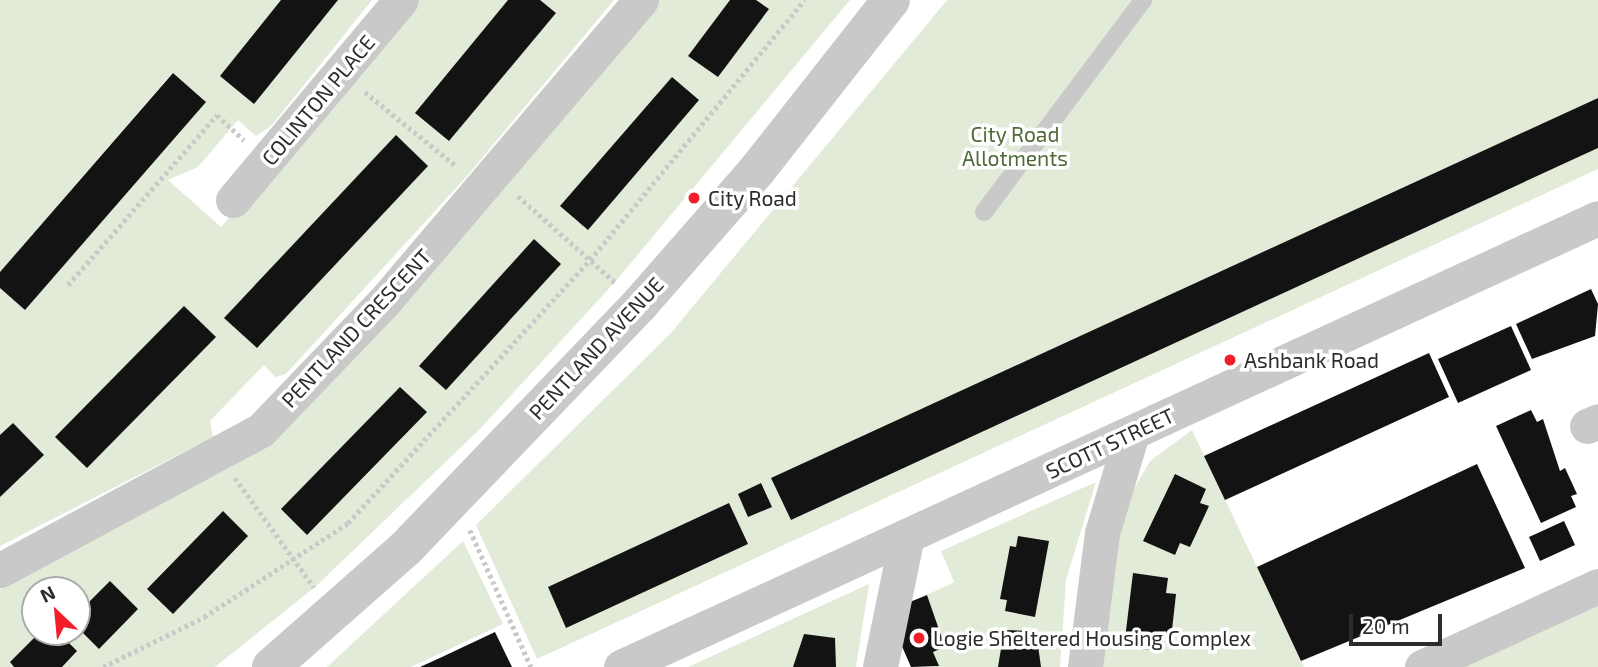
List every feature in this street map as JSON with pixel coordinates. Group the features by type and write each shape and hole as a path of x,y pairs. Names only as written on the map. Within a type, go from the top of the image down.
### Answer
{"street":[{"name":"COLINTON PLACE","path":"233,200 401,0"},
{"name":"PENTLAND CRESCENT","path":"0,570 261,430 383,303 641,0"},
{"name":"PENTLAND AVENUE","path":"271,667 406,548 640,304 758,169 891,0"},
{"name":"SCOTT STREET","path":"621,667 1598,218"},
{"path":"1085,667 1102,533 1132,433"},
{"path":"880,667 907,536"},
{"path":"1422,667 1598,586"}],"lane":[{"path":"984,212 1143,0"}],"path":[{"path":"103,667 204,617 348,523 590,260 804,0"},
{"path":"360,88 453,164"},
{"path":"68,285 217,115 267,161"},
{"path":"512,191 615,282"},
{"path":"233,473 289,560 314,587"},
{"path":"468,526 531,667"}],"green space":[{"path":"0,0 372,0 272,125 256,136 238,120 198,167 168,180 221,227 415,0 614,0 467,176 286,374 275,377 264,365 210,421 213,437 0,546 0,288 25,310 206,101 172,73 0,272"},
{"path":"657,0 850,0 615,282 480,429 315,587 215,667 0,667 0,589 21,577 21,646 91,646 91,576 24,576 228,463"},
{"name":"City Road Allotments","path":"947,0 1598,0 1598,98 772,478 791,520 1598,148 1598,169 537,659 476,525 670,334"},
{"path":"1192,430 1304,667 1102,667 1119,515 1150,461"},
{"path":"1096,482 1066,580 1060,667 936,667 933,652 944,647 927,595 954,582 941,551"},
{"path":"463,541 503,624 411,667 327,667"},
{"path":"869,584 856,667 688,667"},
{"path":"1598,602 1598,667 1458,667"}],"building":[{"path":"281,0 338,0 254,104 220,76"},
{"path":"508,0 540,0 556,13 449,141 415,113"},
{"path":"730,0 756,0 769,9 718,77 688,56"},
{"path":"173,73 206,102 25,310 0,288 0,272"},
{"path":"672,77 699,100 588,230 560,206"},
{"path":"1598,98 1598,148 791,520 771,478"},
{"path":"396,135 428,166 257,348 224,318"},
{"path":"534,239 561,264 446,390 419,366"},
{"path":"1591,289 1598,304 1595,336 1532,359 1516,324"},
{"path":"184,306 216,337 87,468 55,437"},
{"path":"1511,326 1531,370 1458,403 1438,359"},
{"path":"1429,353 1449,397 1225,500 1204,456"},
{"path":"400,387 427,412 307,535 281,509"},
{"path":"1531,410 1537,422 1543,419 1560,471 1565,468 1577,494 1571,496 1576,507 1541,523 1496,426"},
{"path":"13,423 44,455 0,497 0,435"},
{"path":"1477,464 1525,568 1301,661 1257,567"},
{"path":"1175,474 1206,489 1200,503 1209,506 1190,547 1180,543 1175,555 1143,541"},
{"path":"761,483 772,507 748,517 738,494"},
{"path":"729,503 748,544 566,628 548,587"},
{"path":"223,511 248,536 173,614 147,589"},
{"path":"1564,521 1575,545 1540,561 1529,537"},
{"path":"1018,536 1049,541 1035,617 1005,611 1007,600 1000,599 1010,546 1016,547"},
{"path":"1133,573 1168,578 1166,593 1176,594 1171,639 1161,637 1159,651 1124,647"},
{"path":"110,581 138,609 99,649 91,641 91,600"},
{"name":"Logie Sheltered Housing Complex","path":"927,595 945,647 933,652 939,666 911,667 894,628 907,622 900,606"},
{"path":"1004,630 1036,631 1041,667 998,667"},
{"path":"495,632 512,667 420,667 442,657"},
{"path":"804,634 835,638 836,667 793,667"},
{"path":"26,646 72,646 77,651 62,667 14,667 10,662"}],"place":[{"name":"City Road","path":"694,198"},
{"name":"Ashbank Road","path":"1230,360"},
{"name":"Logie Sheltered Housing Complex","path":"919,638"}]}
